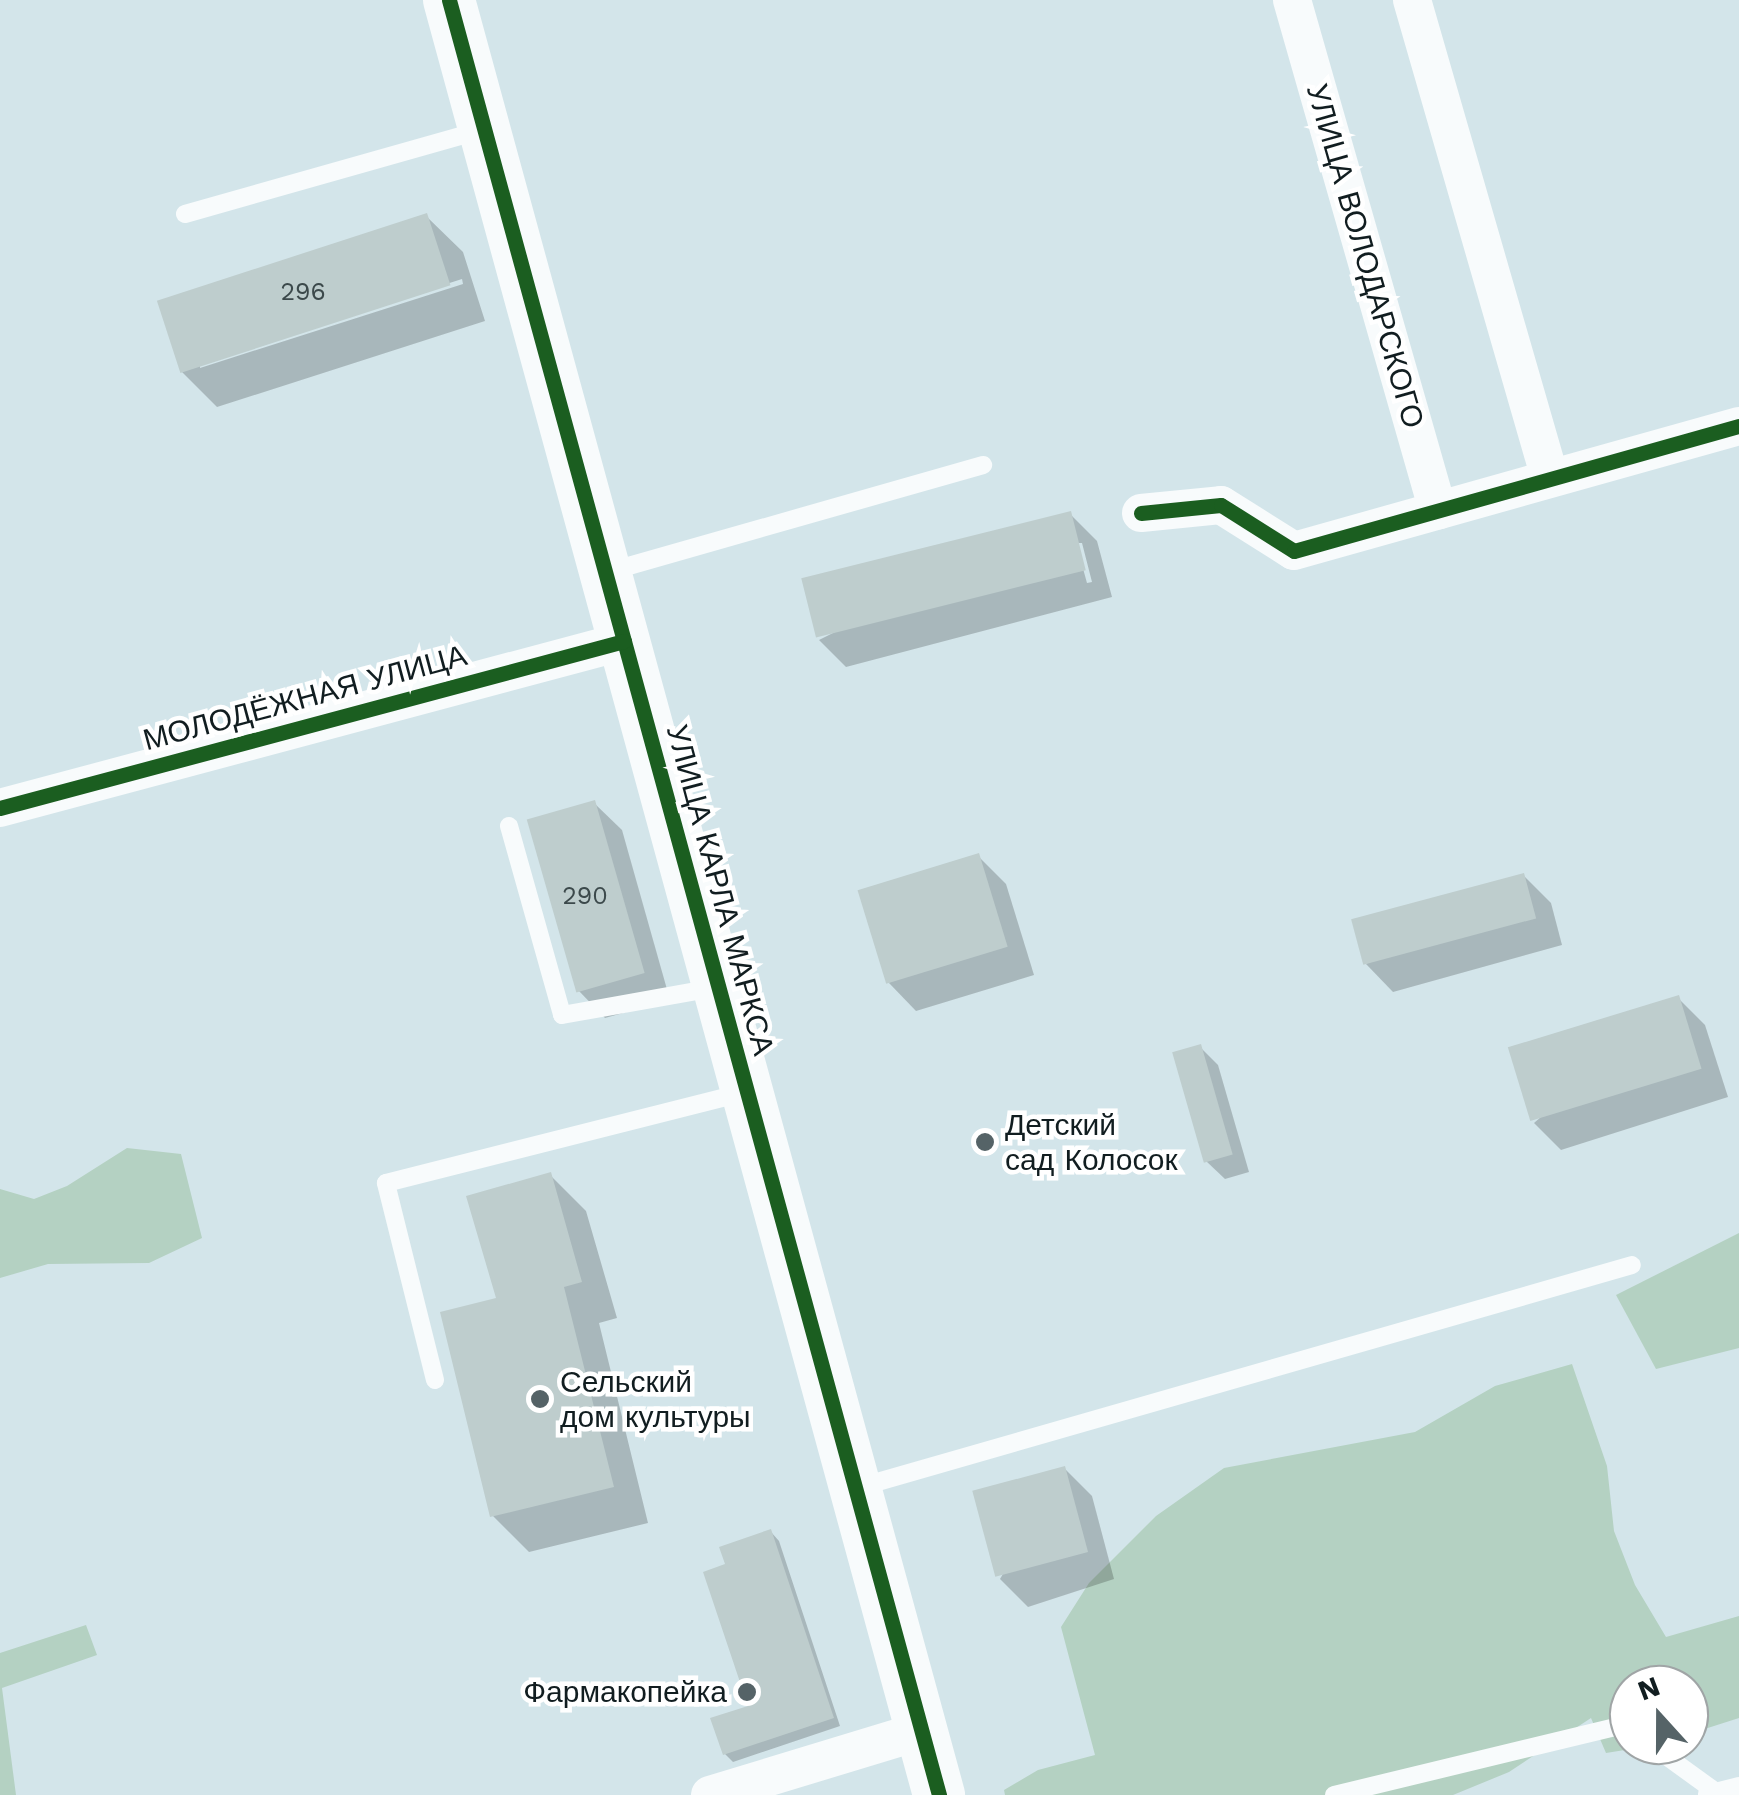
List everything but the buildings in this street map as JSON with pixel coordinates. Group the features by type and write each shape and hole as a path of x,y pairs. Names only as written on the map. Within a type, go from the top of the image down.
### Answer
{"street":[{"name":"УЛИЦА КАРЛА МАРКСА","path":"449,0 939,1795"},
{"name":"УЛИЦА ВОЛОДАРСКОГО","path":"1292,0 1438,511"},
{"path":"1412,0 1549,476"},
{"path":"1141,513 1220,505 1294,551 1549,476 1739,426"},
{"name":"МОЛОДЁЖНАЯ УЛИЦА","path":"0,808 624,642"},
{"path":"710,1795 921,1731"}],"lane":[{"path":"185,214 484,129"},
{"path":"605,572 984,465"},
{"path":"508,826 562,1015 718,987"},
{"path":"435,1380 386,1183 747,1092"},
{"path":"855,1488 1632,1264"},
{"path":"1334,1795 1609,1730"},
{"path":"1675,1765 1709,1793 1739,1786"}],"green space":[{"path":"127,1148 181,1154 202,1238 149,1263 48,1264 0,1278 0,1189 34,1199 67,1186"},
{"path":"1739,1233 1739,1348 1656,1369 1616,1295"},
{"path":"1572,1364 1607,1466 1614,1531 1635,1585 1666,1637 1739,1616 1739,1718 1709,1728 1709,1665 1609,1665 1609,1753 1591,1718 1509,1772 1453,1795 1005,1795 1004,1790 1038,1770 1095,1755 1061,1627 1089,1583 1156,1516 1224,1468 1415,1432 1495,1386"},
{"path":"86,1625 97,1655 2,1688 16,1795 0,1795 0,1653"}],"cycle path":[{"path":"449,0 939,1795"},
{"path":"1141,513 1221,505 1294,551 1739,426"},
{"path":"0,808 624,641"}],"place":[{"name":"Детский сад Колосок","path":"985,1142"},
{"name":"Сельский дом культуры","path":"540,1399"},
{"name":"Фармакопейка","path":"747,1692"}]}
